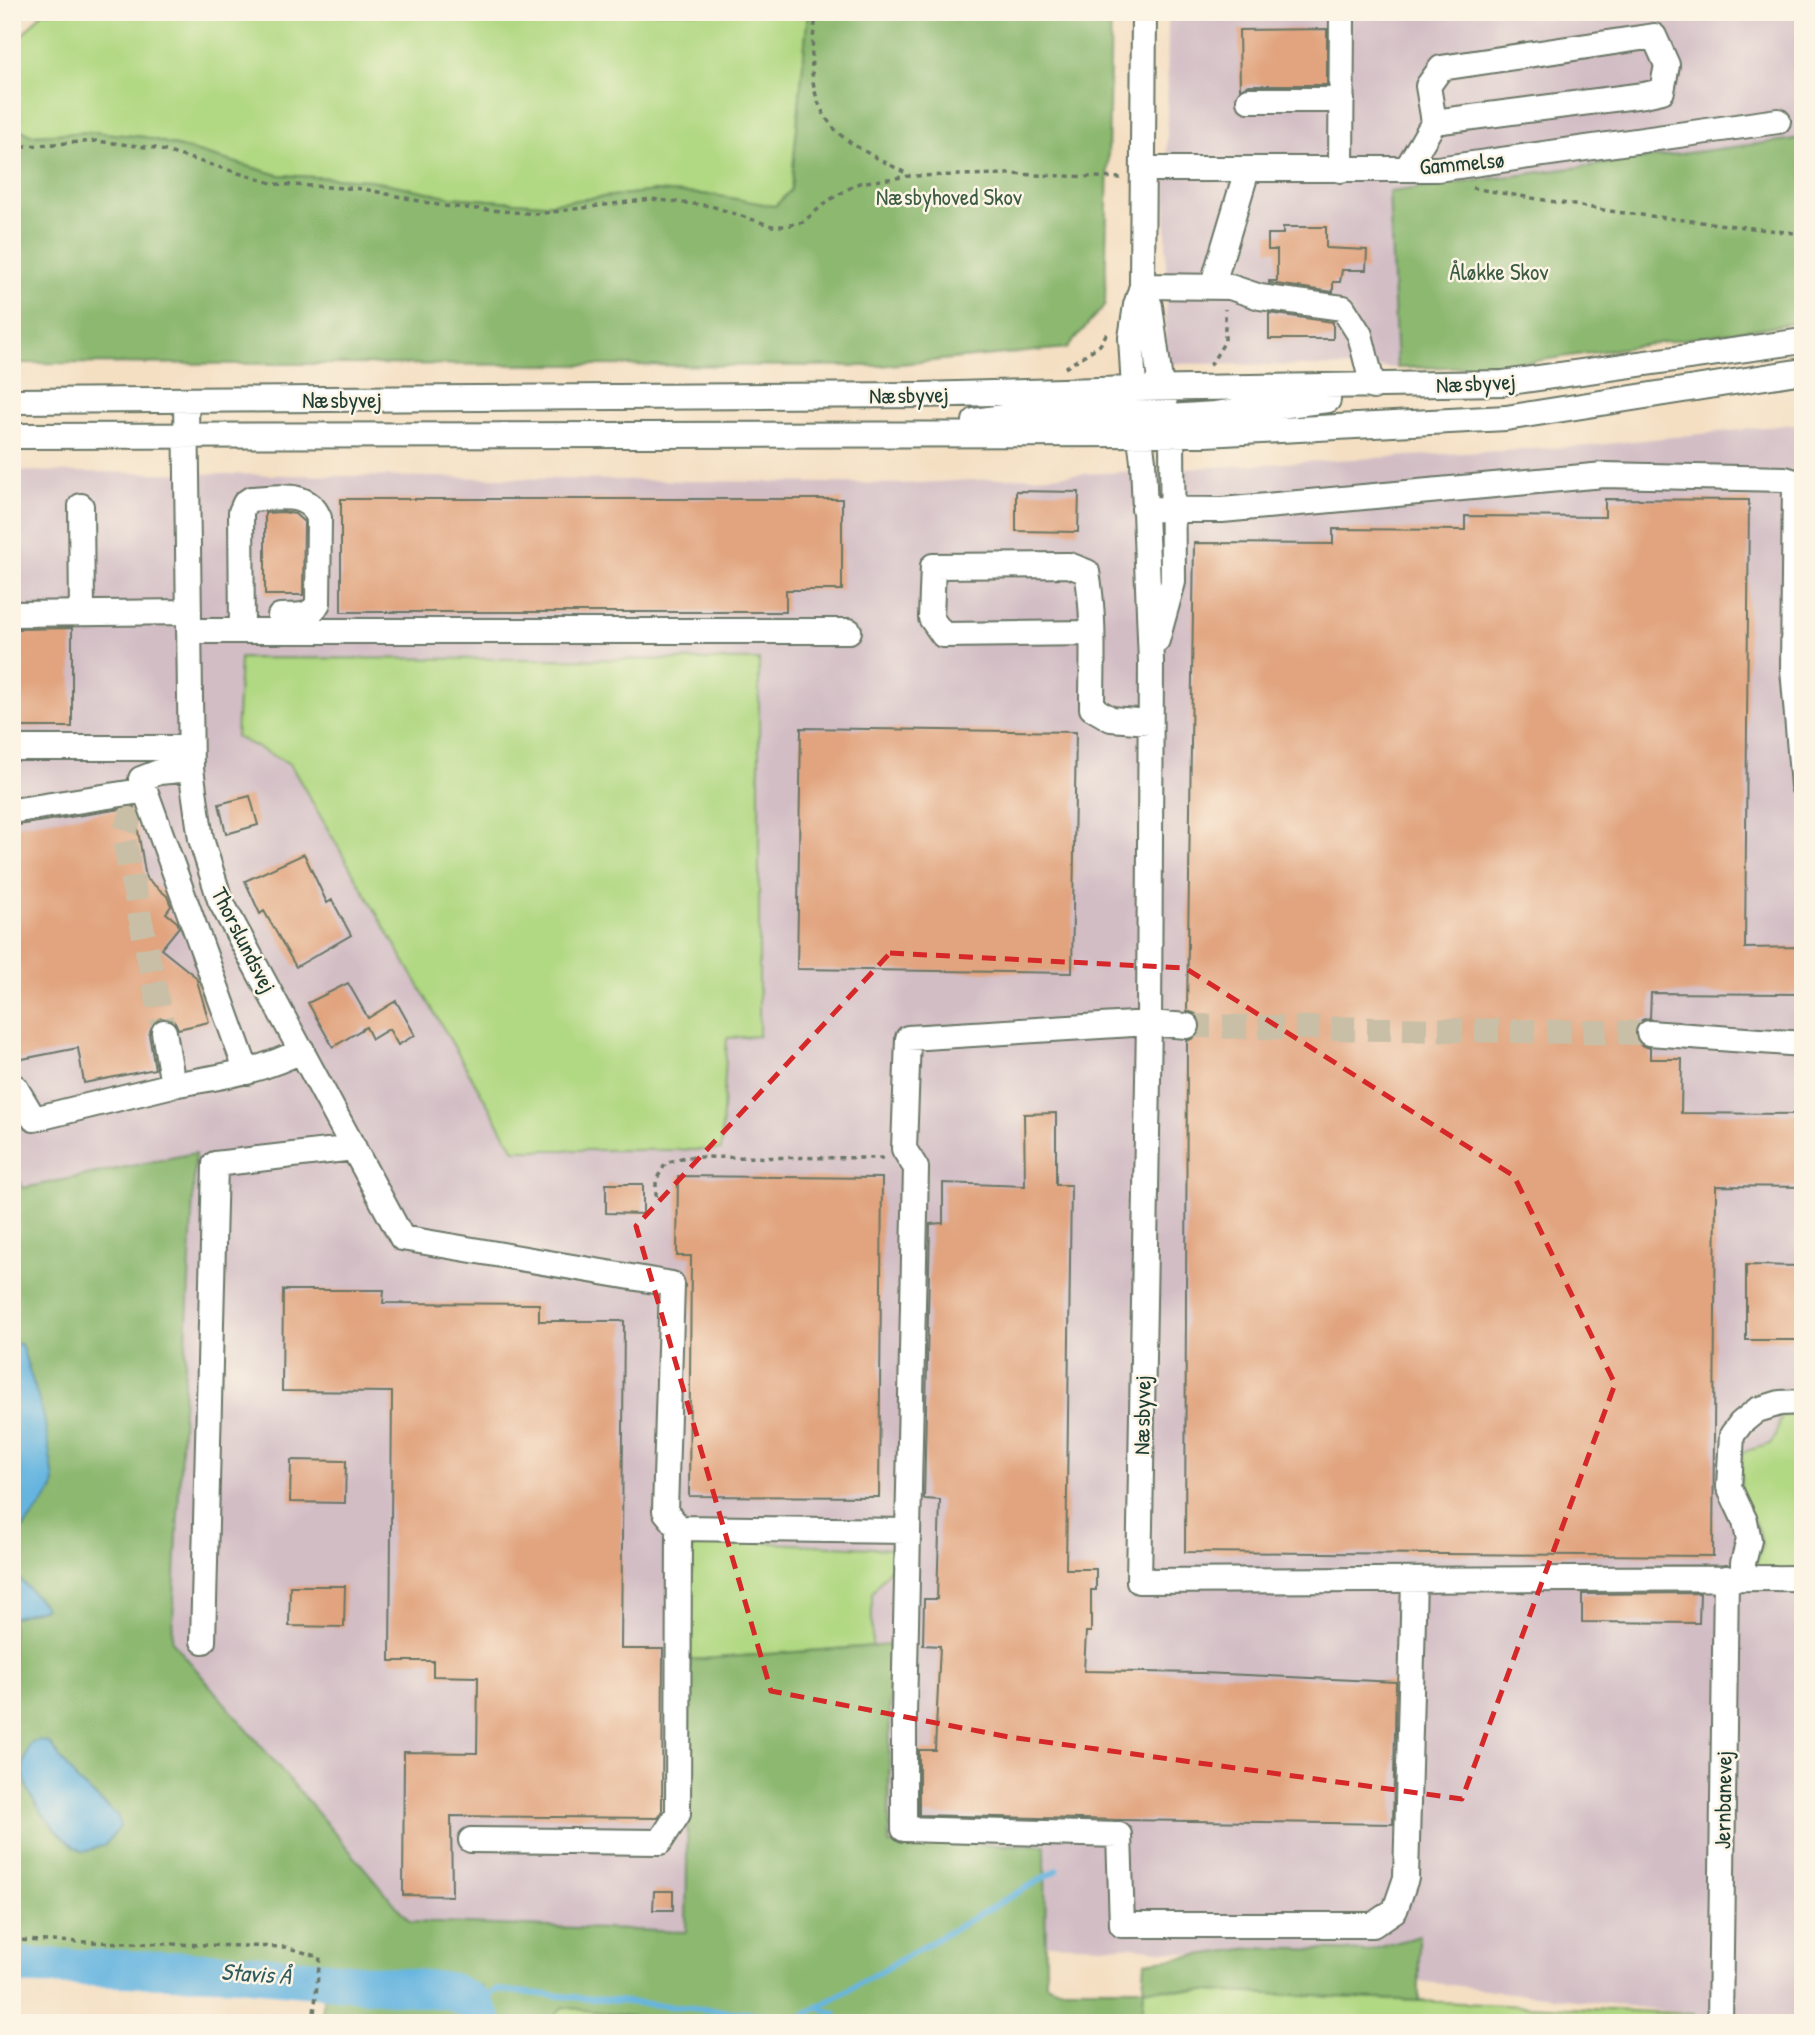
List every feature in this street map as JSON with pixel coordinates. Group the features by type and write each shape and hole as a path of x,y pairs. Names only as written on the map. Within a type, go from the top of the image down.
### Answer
{"street":[{"path":"1136,411 1131,338 1142,286 1144,12"},
{"path":"1341,170 1342,12"},
{"path":"1407,167 1434,122 1428,86 1441,68 1654,36 1667,65 1662,90 1644,95 1434,122"},
{"path":"1249,100 1342,100"},
{"name":"Gammelsø","path":"1143,169 1437,169 1778,121"},
{"path":"1219,287 1247,170"},
{"path":"1142,286 1219,287 1260,297 1343,307 1360,335 1373,387 1324,402 1215,414 1171,425 1161,389 1150,306 1142,286"},
{"name":"Næsbyvej","path":"12,436 887,434 1136,411 1161,389 1503,383 1803,341"},
{"name":"Næsbyvej","path":"12,401 1041,392 1136,411 1171,425 1206,434 1506,418 1803,371"},
{"name":"Thorslundsvej","path":"186,401 191,759 201,839 220,900 402,1238 671,1284 665,1511 679,1528"},
{"name":"Næsbyvej","path":"1136,411 1143,461 1151,662 1149,1023 1139,1581 1803,1578"},
{"name":"Næsbyvej","path":"1151,662 1173,582 1171,425"},
{"path":"1144,509 1222,510 1604,475 1785,478 1799,484 1793,669 1803,786"},
{"path":"299,498 307,501 315,507 320,518 320,595 314,611 307,615 242,623 241,512 245,503 251,499 299,498"},
{"path":"81,506 82,613"},
{"path":"1091,633 943,635 931,618 933,566 1069,565 1087,572 1091,595 1092,708 1111,719 1150,722"},
{"path":"12,614 82,613 189,622 849,631"},
{"path":"12,748 191,759"},
{"path":"12,811 138,793 159,772 191,759"},
{"path":"138,793 247,1072"},
{"path":"1187,1026 1149,1023 908,1038 904,1149 916,1168 904,1829 1119,1835 1122,1925 1373,1925 1395,1910 1406,1878 1415,1580"},
{"path":"164,1032 173,1085"},
{"path":"1649,1033 1803,1044"},
{"path":"12,1088 15,1087 34,1118 173,1085 247,1072 282,1061 302,1051"},
{"path":"203,1641 215,1164 354,1148"},
{"name":"Jernbanevej","path":"1720,2023 1734,1578 1743,1563 1749,1540 1745,1521 1729,1487 1732,1435 1741,1423 1757,1410 1780,1403 1803,1402"},
{"path":"471,1840 660,1842 678,1814 679,1528 908,1531"}],"path":[{"path":"817,12 810,50 814,90 824,117 844,138 910,176"},
{"path":"12,147 96,141 155,148 275,184 364,190 443,205 537,214 651,199 711,205 772,226 803,222 829,200 859,183 910,176 1008,174 1125,178 1143,169"},
{"path":"1467,187 1616,212 1803,234"},
{"path":"1205,389 1210,362 1225,341 1219,287"},
{"path":"1041,392 1063,369 1100,345 1112,324"},
{"path":"656,1197 656,1180 666,1164 685,1157 910,1158"},
{"path":"12,1940 285,1947 320,1957 313,2023"}],"highlighted area":[{"path":"890,953 1185,968 1514,1176 1615,1384 1462,1799 1009,1737 771,1691 636,1226"}],"shaded area":[{"path":"1168,12 1803,12 1803,138 1389,192 1397,368 1165,363"},
{"path":"1803,423 1803,2023 1694,2023 1694,2014 1133,1947 410,1922 172,1641 195,1154 22,1188 12,1167 12,471 902,484 1588,446"}],"green space":[{"path":"43,12 808,12 791,190 775,207 714,195 655,191 542,204 451,197 371,180 279,175 145,137 93,132 30,135 12,125 12,46"},
{"name":"Næsbyhoved Skov","path":"808,12 1111,12 1105,305 1067,348 879,366 12,363 12,125 31,135 93,132 145,137 279,175 371,180 451,197 542,204 655,191 714,195 775,206 791,190"},
{"name":"Åløkke Skov","path":"1803,138 1803,322 1502,366 1397,368 1389,192"},
{"path":"240,658 759,660 759,1036 727,1038 721,1150 514,1150 290,764 236,737"},
{"path":"195,1153 172,1641 410,1922 686,1932 690,1660 890,1645 889,1844 1045,1845 1046,1984 1056,1988 1143,1988 1145,1962 1253,1948 1367,1951 1419,1936 1419,2001 1144,1988 1142,2023 677,2023 563,2007 546,2023 496,2023 492,2002 481,1986 360,1969 12,1956 12,1618 44,1608 12,1571 12,1543 53,1489 21,1345 12,1344 12,1167 23,1188","holes":["49,1743 78,1782 108,1807 35,1804 23,1769 30,1744"]},
{"path":"1803,1412 1803,1570 1755,1570 1762,1544 1740,1493 1742,1454 1770,1443 1776,1435 1781,1417"},
{"path":"692,1539 891,1549 891,1567 872,1593 872,1646 690,1660"},
{"path":"1144,1988 1694,2014 1694,2023 1142,2023"},
{"path":"324,1996 438,1999 461,2009 473,2023 321,2023"},
{"path":"563,2007 674,2021 677,2023 546,2023"}],"water":[{"path":"12,1344 21,1344 44,1417 54,1480 48,1497 12,1543"},
{"path":"12,1571 44,1605 44,1608 12,1618"},
{"path":"39,1740 49,1743 78,1782 118,1816 120,1827 105,1845 84,1852 64,1838 37,1806 25,1782 23,1770 30,1744"}],"building":[{"path":"1327,29 1327,85 1249,85 1240,89 1239,30"},
{"path":"1283,227 1326,227 1326,248 1367,250 1366,270 1342,270 1340,282 1333,282 1333,292 1269,283 1277,281 1277,250 1268,250 1268,234 1283,234"},
{"path":"1269,313 1333,322 1333,339 1269,339"},
{"path":"1016,491 1079,492 1078,532 1016,531"},
{"path":"341,499 842,499 842,590 786,590 786,612 341,612"},
{"path":"1605,499 1749,500 1745,948 1803,947 1803,994 1651,993 1650,1018 1642,1020 1634,1031 1635,1039 1640,1045 1650,1048 1650,1059 1682,1059 1681,1113 1803,1114 1803,1187 1716,1186 1713,1556 1185,1552 1187,1041 1199,1035 1202,1026 1196,1014 1187,1011 1194,543 1333,544 1333,529 1465,530 1465,516 1605,517"},
{"path":"265,513 295,514 304,522 303,595 265,595"},
{"path":"72,628 72,727 12,727 14,629"},
{"path":"801,728 1076,732 1072,973 797,969"},
{"path":"250,796 258,825 226,834 219,804"},
{"path":"134,807 146,878 167,896 171,906 166,913 179,927 161,949 196,977 209,1022 178,1029 175,1022 169,1018 154,1021 149,1034 155,1069 84,1083 78,1048 12,1061 12,826"},
{"path":"304,854 327,903 332,900 351,935 296,967 264,911 260,914 245,881"},
{"path":"348,983 368,1018 396,1001 415,1035 398,1045 389,1029 372,1039 366,1027 333,1047 308,1003"},
{"path":"1056,1113 1056,1185 1071,1185 1066,1569 1096,1569 1096,1590 1091,1590 1091,1632 1086,1632 1084,1671 1202,1673 1396,1682 1393,1824 919,1815 919,1750 935,1750 940,1646 923,1645 924,1599 937,1599 940,1500 924,1499 930,1224 943,1223 943,1183 1025,1186 1024,1114"},
{"path":"678,1176 882,1178 879,1497 689,1496 691,1256 677,1256"},
{"path":"606,1184 643,1184 643,1214 606,1213"},
{"path":"1746,1265 1803,1266 1803,1340 1746,1340"},
{"path":"283,1290 384,1290 383,1303 539,1304 539,1321 624,1321 621,1649 663,1649 662,1811 658,1818 451,1816 452,1896 403,1895 404,1752 477,1753 478,1677 433,1676 433,1661 390,1661 392,1392 282,1391"},
{"path":"291,1460 346,1461 345,1503 290,1502"},
{"path":"290,1586 345,1586 344,1627 289,1626"},
{"path":"1700,1593 1699,1623 1582,1622 1582,1594"},
{"path":"654,1891 673,1891 673,1910 653,1910"}],"waterway":[{"path":"475,2004 496,1990 799,2018 1057,1870"},
{"name":"Stavis Å","path":"12,1966 233,1971 451,1991 475,2004 485,2023"},
{"path":"817,2007 836,2014"}],"tunnel":[{"path":"134,808 123,835 164,1032"},
{"path":"1187,1026 1649,1033"}]}
